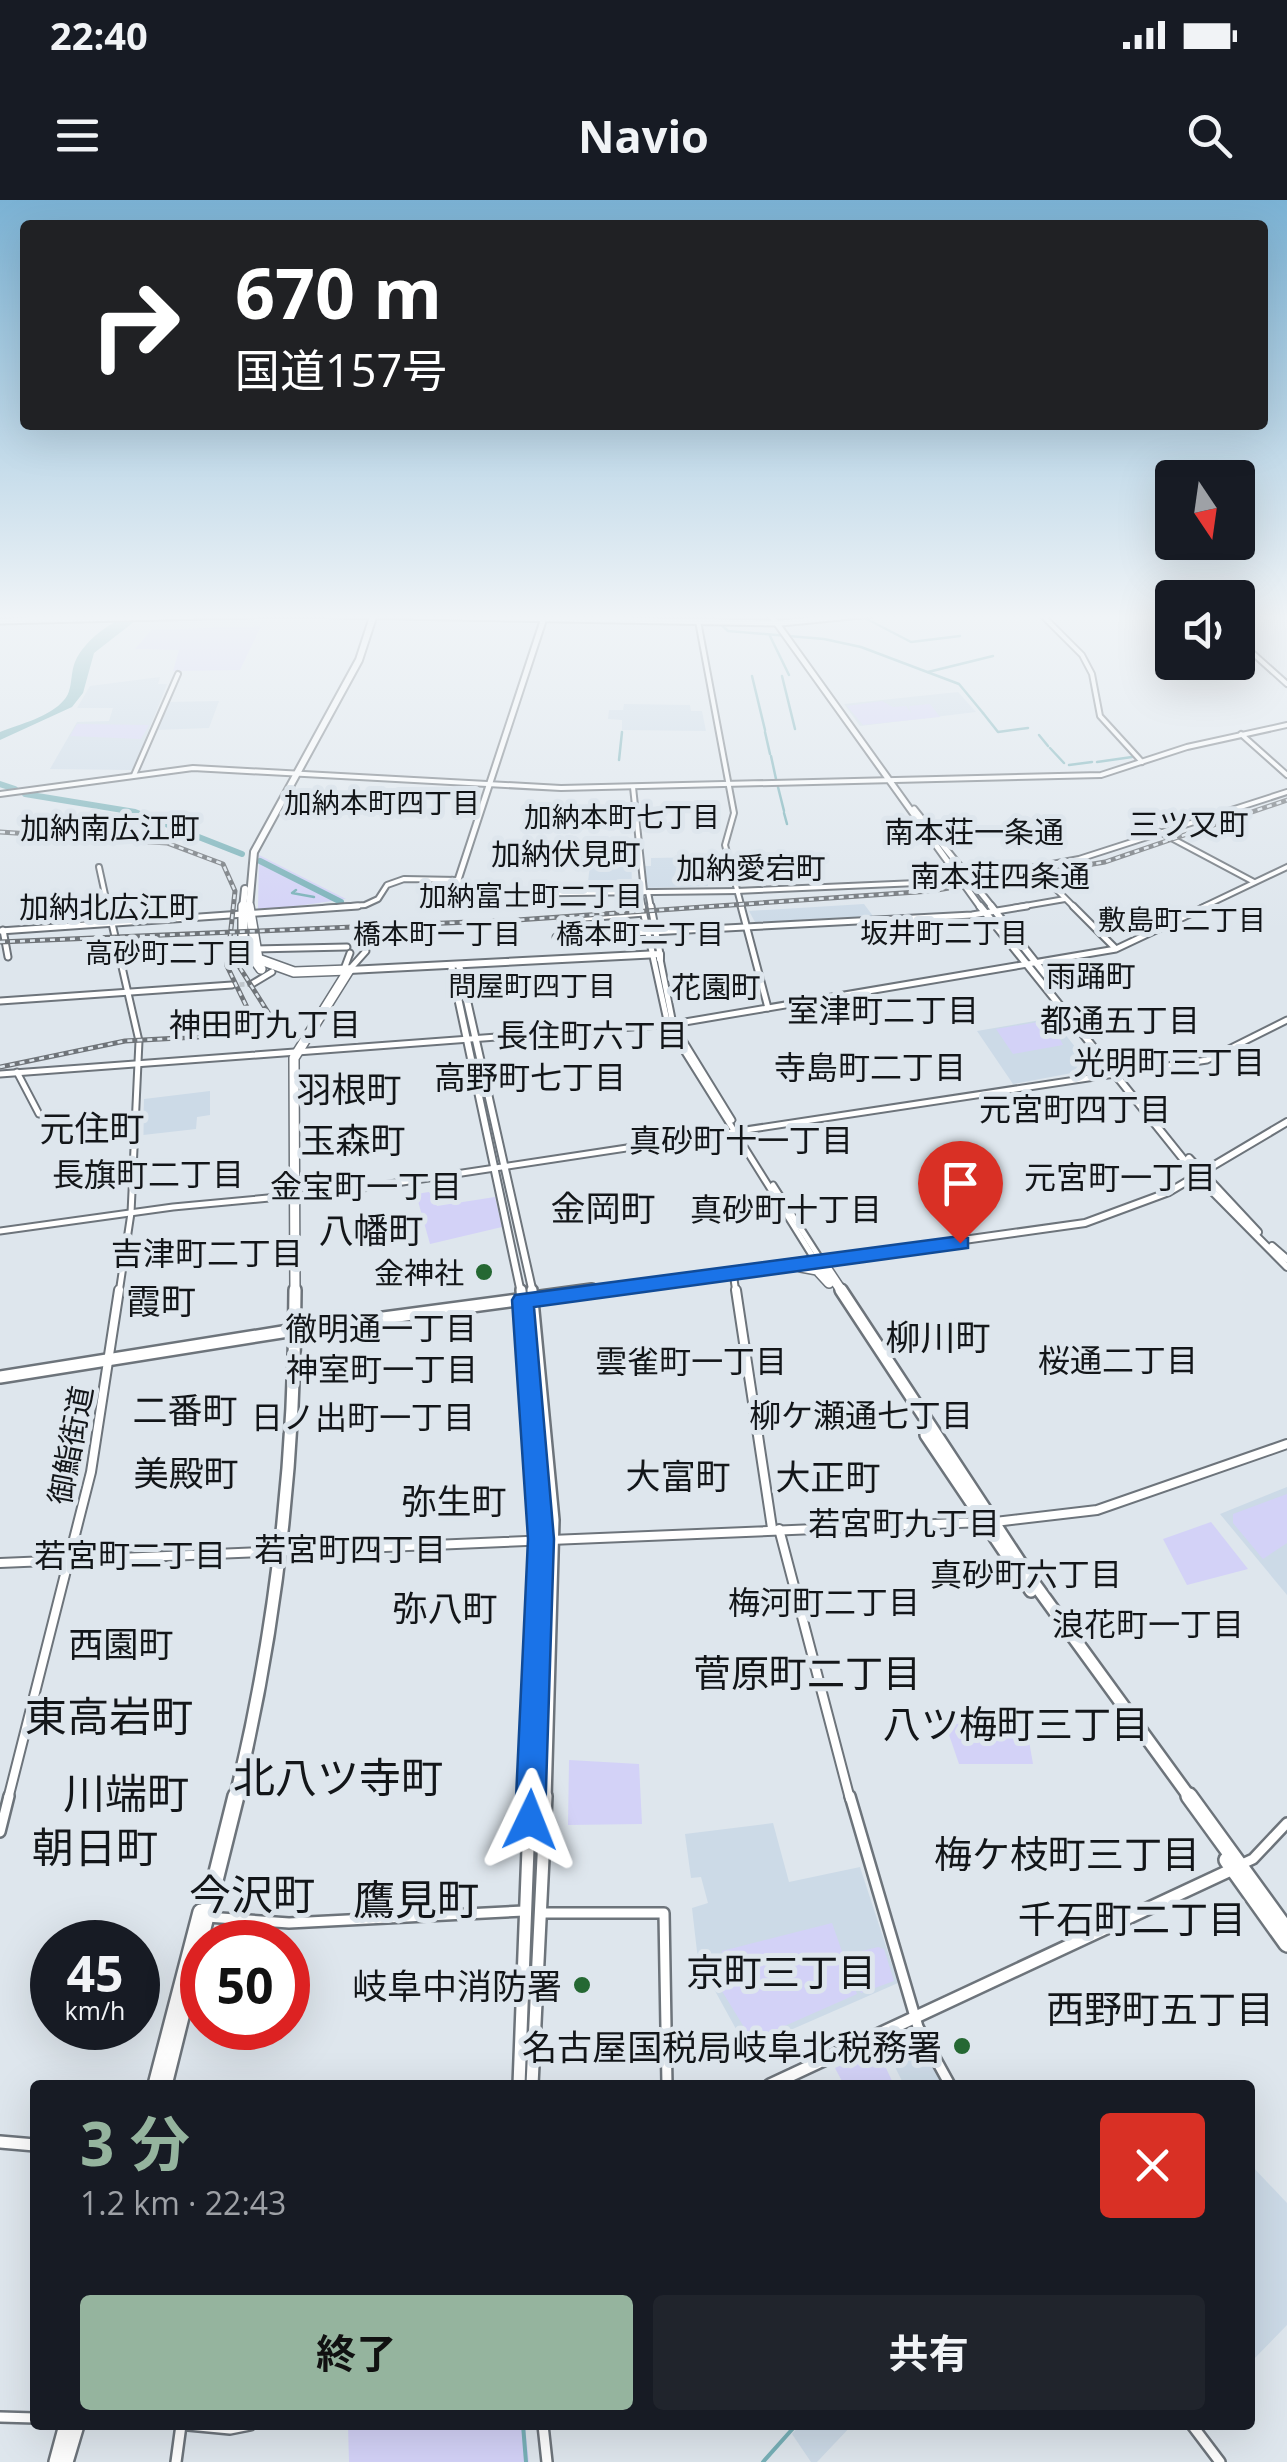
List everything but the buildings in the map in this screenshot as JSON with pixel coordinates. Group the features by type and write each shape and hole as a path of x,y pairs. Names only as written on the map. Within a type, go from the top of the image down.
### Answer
{"highway":[{"path":"326,720 250,850 248,950 255,965 272,972 345,972"},
{"path":"248,950 282,970 345,972"},
{"path":"165,2080 256,1710 278,1549 293,1333 294,1052 345,972"},
{"path":"733,1274 820,1263"},
{"path":"0,1379 293,1333 820,1263"},
{"path":"820,1263 829,1283 986,1522 1287,1944"},
{"path":"820,1263 986,1522"},
{"path":"800,1267 817,1270 829,1283"},
{"path":"157,2080 250,1719 278,1549"},
{"path":"1236,1868 1287,1932"},
{"path":"56,2462 66,2430"},
{"path":"65,2462 75,2430"}],"main road":[{"path":"455,880 510,720"},
{"path":"848,720 967,880 1200,1175 1287,1267"},
{"path":"967,880 986,914 1032,964"},
{"path":"345,972 656,957"},
{"path":"455,967 505,1163 529,1302 555,1538 532,2080"},
{"path":"472,1039 492,1165 529,1302 541,1539 519,2080"},
{"path":"820,1263 1087,1226 1166,1197 1287,1124"},
{"path":"1200,1175 1287,1259"},
{"path":"781,2080 1236,1868"},
{"path":"0,2142 30,2145"}],"street":[{"path":"134,775 158,720"},
{"path":"716,720 734,816 725,844 768,1008"},
{"path":"1103,720 1142,762"},
{"path":"0,794 193,768 488,785 633,787 1101,775 1241,734 1287,725"},
{"path":"1241,734 1287,774"},
{"path":"1276,765 1287,764"},
{"path":"633,787 656,957"},
{"path":"8,958 1,931 365,905 378,900 391,882 455,880 464,892 482,897 739,891 967,880 1057,865 1287,792"},
{"path":"1160,832 1255,883"},
{"name":"御鮨街道","path":"0,1832 91,1472 132,1213 140,1064 128,990 99,867"},
{"path":"0,1074 671,1025 1116,949 1287,868"},
{"path":"1046,880 1116,949"},
{"path":"645,893 646,932 656,957 671,1025 820,1263"},
{"path":"556,937 986,914 1066,899"},
{"path":"562,920 644,913"},
{"path":"248,950 349,950 345,972"},
{"path":"345,972 366,951"},
{"path":"252,984 272,972"},
{"path":"0,1000 232,985"},
{"path":"0,1231 292,1196 1218,1057 1287,1020"},
{"path":"17,1072 39,1114"},
{"path":"733,1274 775,1529 867,1861 915,2016 947,2080"},
{"path":"0,1563 986,1522 1097,1510 1287,1444"},
{"path":"1236,1868 1253,1860 1287,1823"},
{"path":"206,1917 289,1923 525,1911 664,1913 667,2080"},
{"path":"0,2417 30,2418"},
{"path":"176,2462 184,2430"},
{"path":"544,2430 547,2462"},
{"path":"1196,2430 1220,2462"}],"shaded area":[{"path":"31,720 45,720 0,740 0,732"},
{"path":"153,720 133,770 50,769 77,722"},
{"path":"159,720 212,720 209,728 155,730"},
{"path":"616,720 704,720 706,731 622,730 622,720"},
{"path":"855,720 913,720 860,726"},
{"path":"858,720 915,720 863,725"},
{"path":"77,724 149,725 141,739 70,736"},
{"path":"595,841 631,844 632,889 602,890 601,884 595,884 595,891 587,890 590,865 581,864 581,856 592,856"},
{"path":"259,855 346,899 258,909"},
{"path":"703,857 708,886 646,888 643,866 651,866 651,858"},
{"path":"864,904 873,916 755,922 749,911"},
{"path":"1052,1018 1080,1053 1092,1051 1104,1067 1013,1084 977,1031"},
{"path":"1050,1020 1063,1045 1013,1054 996,1029"},
{"path":"210,1091 210,1115 197,1117 196,1129 143,1135 144,1099"},
{"path":"429,1192 437,1206 495,1197 502,1227 430,1244 416,1194"},
{"path":"1287,1487 1287,1595 1220,1514"},
{"path":"1287,1494 1287,1543 1263,1559 1233,1523 1233,1514"},
{"path":"1211,1522 1248,1569 1187,1585 1163,1539"},
{"path":"1024,1712 1033,1764 959,1764 946,1726"},
{"path":"569,1760 639,1764 642,1824 568,1825"},
{"path":"773,1823 789,1882 860,1867 898,1983 747,2049 698,1960 692,1908 708,1903 701,1877 691,1878 685,1834"},
{"path":"832,1923 857,1994 762,2036 747,2032 717,1983 722,1951"},
{"path":"884,1949 894,1981 861,1993 847,1955"},
{"path":"910,2034 915,2036 940,2080 902,2080 884,2045"},
{"path":"877,2049 892,2080 841,2080 835,2068"},
{"path":"1255,2169 1287,2203 1287,2325 1255,2358"},
{"path":"348,2430 526,2430 529,2462 349,2462"},
{"path":"796,2430 847,2430 817,2462 811,2462 792,2434"}],"waterway":[{"path":"762,720 765,730"},
{"path":"793,720 795,729"},
{"path":"988,720 998,732 1028,728"},
{"path":"619,760 622,732"},
{"path":"765,732 770,754"},
{"path":"1039,735 1048,746"},
{"path":"1050,748 1064,763"},
{"path":"771,756 776,779"},
{"path":"1097,762 1132,757"},
{"path":"1069,765 1092,762"},
{"path":"0,784 15,789"},
{"path":"778,787 784,811"},
{"path":"25,794 135,812 242,854"},
{"path":"784,813 787,824"},
{"path":"260,861 341,902"},
{"path":"296,890 292,893 314,897"},
{"path":"523,2430 526,2462"},
{"path":"763,2462 792,2430"}],"tunnel":[{"path":"232,985 252,984"}],"railway":[{"path":"231,932 517,920 931,891 1105,862 1287,800"},
{"path":"0,832 167,843 223,864 235,891 231,932"},
{"path":"0,942 231,932"},
{"path":"231,932 227,966 254,1022"},
{"path":"240,968 271,1017"},
{"path":"0,1067 125,1041 233,1035"}],"place":[{"name":"金神社","path":"484,1272"},
{"name":"岐阜中消防署","path":"582,1985"},
{"name":"名古屋国税局岐阜北税務署","path":"962,2046"}],"district":[{"name":"加納本町四丁目","path":"382,802"},
{"name":"加納本町七丁目","path":"622,816"},
{"name":"三ツ又町","path":"1189,823"},
{"name":"加納南広江町","path":"110,827"},
{"name":"南本荘一条通","path":"974,831"},
{"name":"加納伏見町","path":"566,853"},
{"name":"加納愛宕町","path":"751,867"},
{"name":"南本荘四条通","path":"1000,875"},
{"name":"加納富士町二丁目","path":"531,895"},
{"name":"加納北広江町","path":"109,906"},
{"name":"敷島町二丁目","path":"1182,919"},
{"name":"坂井町二丁目","path":"944,932"},
{"name":"橋本町一丁目","path":"437,933"},
{"name":"橋本町二丁目","path":"640,933"},
{"name":"高砂町二丁目","path":"169,952"},
{"name":"雨踊町","path":"1091,975"},
{"name":"問屋町四丁目","path":"532,985"},
{"name":"花園町","path":"716,986"},
{"name":"室津町二丁目","path":"883,1009"},
{"name":"都通五丁目","path":"1120,1019"},
{"name":"神田町九丁目","path":"265,1023"},
{"name":"長住町六丁目","path":"592,1034"},
{"name":"光明町三丁目","path":"1169,1061"},
{"name":"寺島町二丁目","path":"870,1066"},
{"name":"高野町七丁目","path":"530,1076"},
{"name":"羽根町","path":"349,1088"},
{"name":"元宮町四丁目","path":"1075,1108"},
{"name":"元住町","path":"92,1127"},
{"name":"玉森町","path":"353,1139"},
{"name":"真砂町十一丁目","path":"741,1139"},
{"name":"長旗町二丁目","path":"148,1173"},
{"name":"元宮町一丁目","path":"1120,1176"},
{"name":"金宝町一丁目","path":"366,1185"},
{"name":"金岡町","path":"603,1207"},
{"name":"真砂町十丁目","path":"786,1208"},
{"name":"八幡町","path":"371,1229"},
{"name":"吉津町二丁目","path":"207,1252"},
{"name":"霞町","path":"161,1300"},
{"name":"徹明通一丁目","path":"381,1327"},
{"name":"柳川町","path":"938,1336"},
{"name":"桜通二丁目","path":"1118,1359"},
{"name":"雲雀町一丁目","path":"691,1360"},
{"name":"神室町一丁目","path":"382,1368"},
{"name":"二番町","path":"185,1409"},
{"name":"柳ケ瀬通七丁目","path":"861,1414"},
{"name":"日ノ出町一丁目","path":"363,1416"},
{"name":"美殿町","path":"186,1472"},
{"name":"大富町","path":"678,1475"},
{"name":"大正町","path":"828,1476"},
{"name":"弥生町","path":"454,1500"},
{"name":"若宮町九丁目","path":"904,1522"},
{"name":"若宮町四丁目","path":"350,1548"},
{"name":"若宮町二丁目","path":"130,1554"},
{"name":"真砂町六丁目","path":"1026,1573"},
{"name":"梅河町二丁目","path":"824,1601"},
{"name":"弥八町","path":"445,1607"},
{"name":"浪花町一丁目","path":"1148,1623"},
{"name":"西園町","path":"121,1643"},
{"name":"菅原町二丁目","path":"807,1672"},
{"name":"東高岩町","path":"109,1715"},
{"name":"八ツ梅町三丁目","path":"1016,1723"},
{"name":"北八ツ寺町","path":"338,1776"},
{"name":"川端町","path":"126,1792"},
{"name":"朝日町","path":"95,1846"},
{"name":"梅ケ枝町三丁目","path":"1067,1853"},
{"name":"今沢町","path":"252,1893"},
{"name":"鷹見町","path":"416,1898"},
{"name":"千石町二丁目","path":"1132,1918"},
{"name":"京町三丁目","path":"781,1971"},
{"name":"西野町五丁目","path":"1160,2008"}],"route":[{"path":"530,1820 541,1539 523,1300 960,1243"}]}
